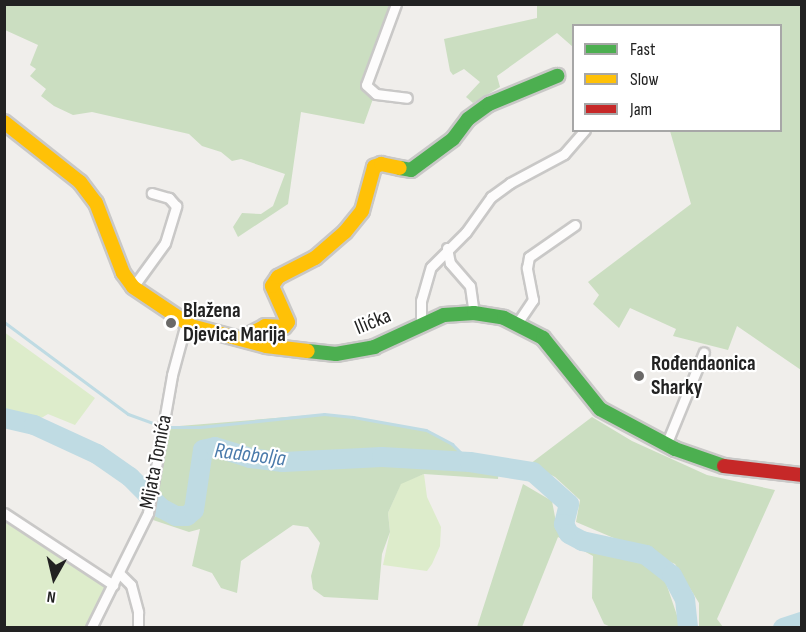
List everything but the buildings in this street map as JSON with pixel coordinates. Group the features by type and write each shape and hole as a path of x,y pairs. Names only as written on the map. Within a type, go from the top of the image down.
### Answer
{"street":[{"path":"396,4 366,85 376,94 407,98"},
{"path":"241,339 265,326 284,327 288,322 272,286 278,277 315,258 345,232 362,211 374,167 381,164 411,170 453,138 468,119 489,104 557,76"},
{"name":"Ilićka","path":"4,122 80,182 96,203 123,273 133,287 186,323 241,339 319,354 351,353 385,342 444,315 474,313 518,322 543,338 600,409 666,445 731,468 801,475"},
{"path":"421,324 421,301 431,267 447,248 466,232 491,197 510,183 564,154 583,132"},
{"path":"133,287 165,243 176,206 169,198 152,193"},
{"path":"518,322 533,300 527,268 530,257 575,225"},
{"path":"447,248 450,263 470,286 474,313"},
{"name":"Mijata Tomića","path":"91,627 148,513 186,323"},
{"path":"666,445 704,352"},
{"path":"4,513 112,585"},
{"path":"119,573 130,585 138,612 138,627"}],"green space":[{"path":"4,5 396,5 366,85 374,96 364,124 301,112 288,204 238,237 233,227 242,213 261,214 273,206 285,174 241,159 232,161 221,152 202,146 189,134 92,112 73,115 54,106 41,96 46,89 30,76 36,69 30,65 38,45 5,30"},
{"path":"537,5 801,5 801,370 737,326 728,350 673,336 676,329 630,308 619,328 593,304 599,295 588,282 691,204 670,132 782,132 782,24 572,24 572,46 557,33 497,76 500,87 473,103 466,97 480,82 464,69 453,75 450,71 444,39 537,18"},
{"path":"4,332 95,398 75,425 48,414 38,420 5,413"},
{"path":"324,414 426,430 452,444 470,462 499,466 498,479 424,474 401,484 388,513 390,532 382,554 378,600 324,597 313,589 311,576 320,543 308,527 293,525 241,561 237,593 221,588 212,573 192,566 200,529 189,532 153,520 161,508 154,501 159,493 155,481 167,427"},
{"path":"592,417 632,441 707,475 775,490 717,619 723,627 699,627 699,603 675,564 576,522 580,500 555,477 530,464"},
{"path":"424,474 427,497 441,527 440,546 432,564 427,571 383,565 390,532 388,513 401,483"},
{"path":"523,484 552,501 556,522 565,537 595,550 642,562 666,583 681,627 611,627 604,624 592,598 593,556 558,537 522,627 477,627"},
{"path":"4,513 113,585 91,627 5,627"}],"waterway":[{"name":"Radobolja","path":"4,322 128,414 163,427 200,427 324,414 353,417 426,430 452,444 470,462"},
{"name":"Radobolja","path":"4,418 34,425 97,454 130,477 161,508 176,516 187,516 194,510 203,450 215,447 250,458 283,462 382,457 470,462 533,472 569,504 564,524 569,534 582,541 646,555 672,575 685,599 688,628"},
{"name":"Radobolja","path":"783,628 802,622"}],"traffic: fast":[{"path":"400,168 411,170 453,139 468,119 489,104 557,76"},
{"path":"308,351 336,354 374,347 444,315 474,313 504,318 543,338 600,409 675,449 724,466"}],"traffic: slow":[{"path":"4,122 80,182 96,203 123,273 133,287 191,326 266,346 308,351"},
{"path":"241,339 265,326 284,327 288,322 272,286 278,277 315,258 345,232 362,211 374,167 381,164 400,168"}],"traffic: jam":[{"path":"724,466 802,475"}],"place":[{"name":"Blažena Djevica Marija","path":"171,323"},
{"name":"Rođendaonica Sharky","path":"639,376"}]}
